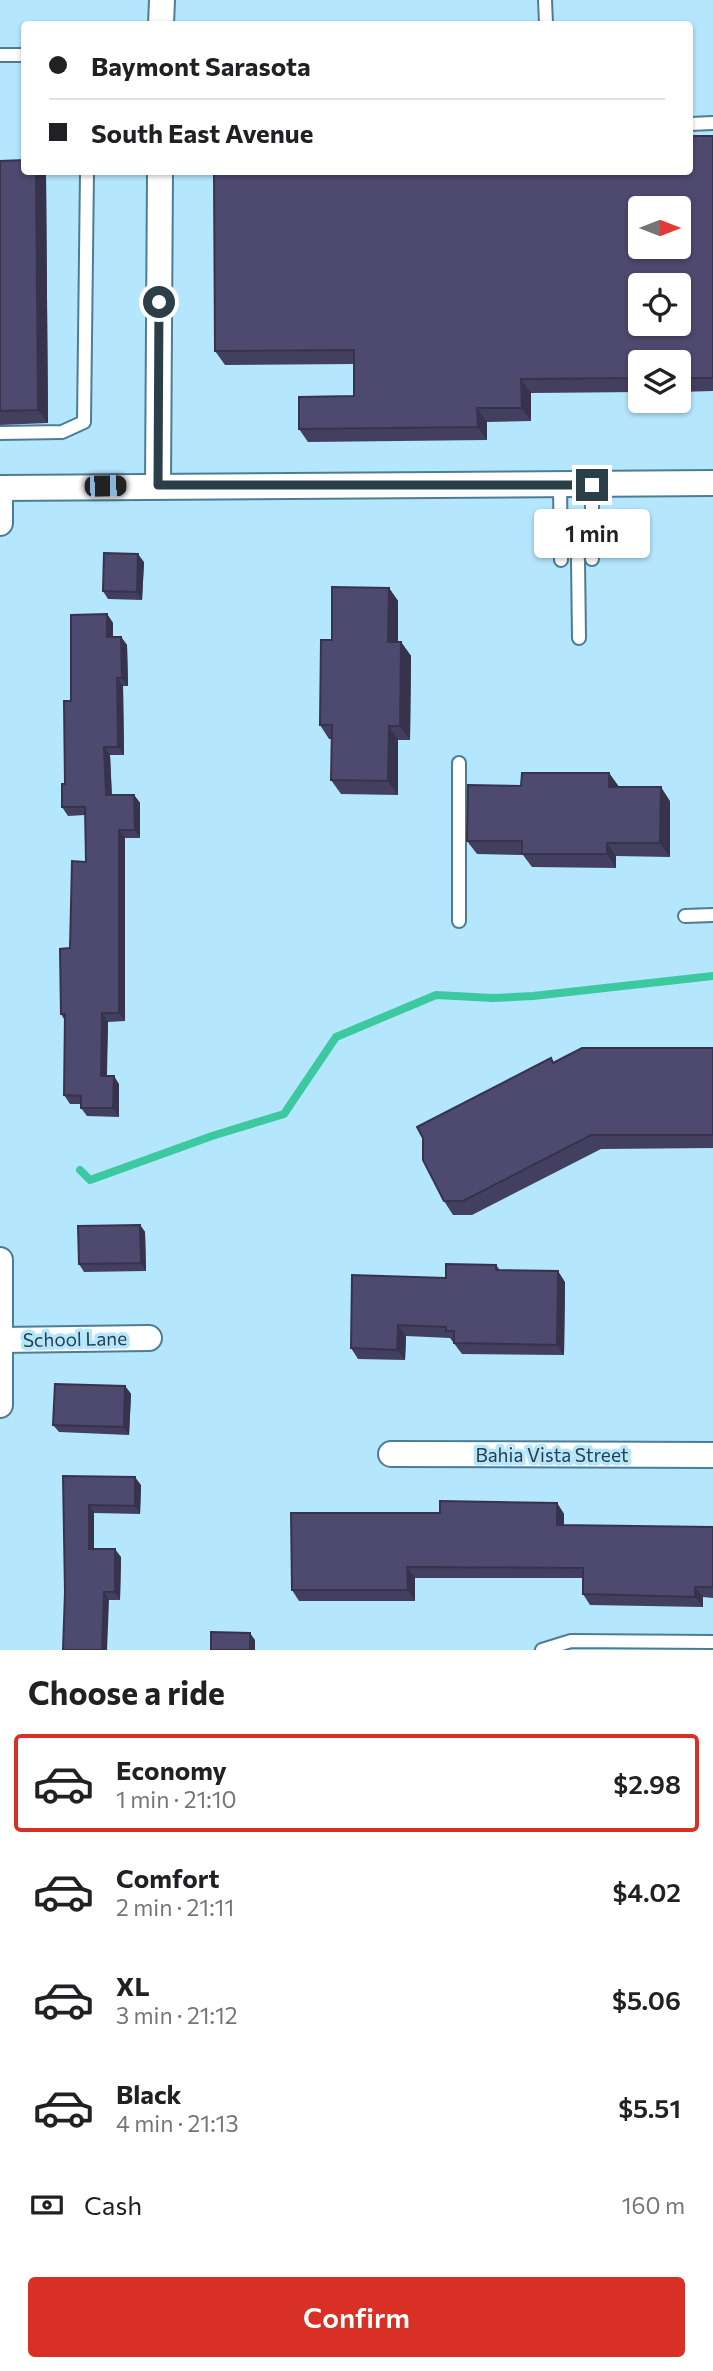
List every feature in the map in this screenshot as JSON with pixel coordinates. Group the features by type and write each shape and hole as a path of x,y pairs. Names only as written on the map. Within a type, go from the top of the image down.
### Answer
{"street":[{"path":"162,0 162,21"},
{"path":"158,485 160,175"},
{"path":"0,523 0,488 713,483"},
{"path":"0,1260 0,1405"},
{"name":"School Lane","path":"1,1340 149,1338"},
{"name":"Bahia Vista Street","path":"391,1454 713,1455"}],"lane":[{"path":"545,0 546,21"},
{"path":"0,55 21,55"},
{"path":"693,124 713,123"},
{"path":"0,433 62,432 84,422 87,175"},
{"path":"592,485 592,559"},
{"path":"560,486 561,560"},
{"path":"578,560 579,638"},
{"path":"458,763 458,921"},
{"path":"685,916 713,915"},
{"path":"542,1650 571,1641 707,1644"}],"building":[{"path":"693,136 713,136 713,378 691,378 691,350 628,350 628,378 521,379 522,408 477,408 478,427 299,429 299,397 354,396 354,350 215,351 214,175 693,175"},
{"path":"21,160 21,175 36,175 38,410 0,411 0,161"},
{"path":"104,553 138,554 137,592 103,591"},
{"path":"332,587 389,588 388,642 401,642 400,726 389,726 388,781 331,780 332,725 320,725 321,640 332,640"},
{"path":"107,614 107,637 121,637 122,678 117,678 118,747 104,747 106,795 134,795 135,830 119,830 119,1013 102,1013 101,1076 114,1076 113,1108 81,1108 81,1096 64,1095 65,1014 61,1014 60,949 70,948 72,861 86,862 85,807 62,807 62,784 65,784 64,701 71,701 71,615"},
{"path":"522,773 609,773 609,787 661,787 660,843 607,843 607,854 522,854 522,841 467,841 468,785 521,786"},
{"path":"582,1048 713,1048 713,1135 591,1135 463,1201 444,1201 423,1160 423,1138 417,1127 551,1058 553,1063"},
{"path":"140,1225 141,1263 79,1264 78,1226"},
{"path":"446,1264 496,1265 496,1270 558,1271 557,1345 454,1343 454,1331 446,1331 446,1327 398,1325 397,1350 351,1348 352,1275 446,1278"},
{"path":"55,1384 125,1386 124,1427 53,1425"},
{"path":"63,1476 135,1477 135,1506 89,1505 89,1549 115,1549 115,1592 104,1592 102,1650 63,1650"},
{"path":"440,1501 557,1503 557,1525 713,1527 713,1587 695,1587 695,1597 583,1594 583,1568 407,1567 408,1590 292,1590 291,1513 440,1513"},
{"path":"211,1632 250,1633 250,1650 211,1650"}],"waterway":[{"path":"80,1170 90,1180 212,1136 284,1114 336,1037 436,995 493,998 533,996 713,976"}],"route":[{"path":"159,302 158,485 592,485"}]}
